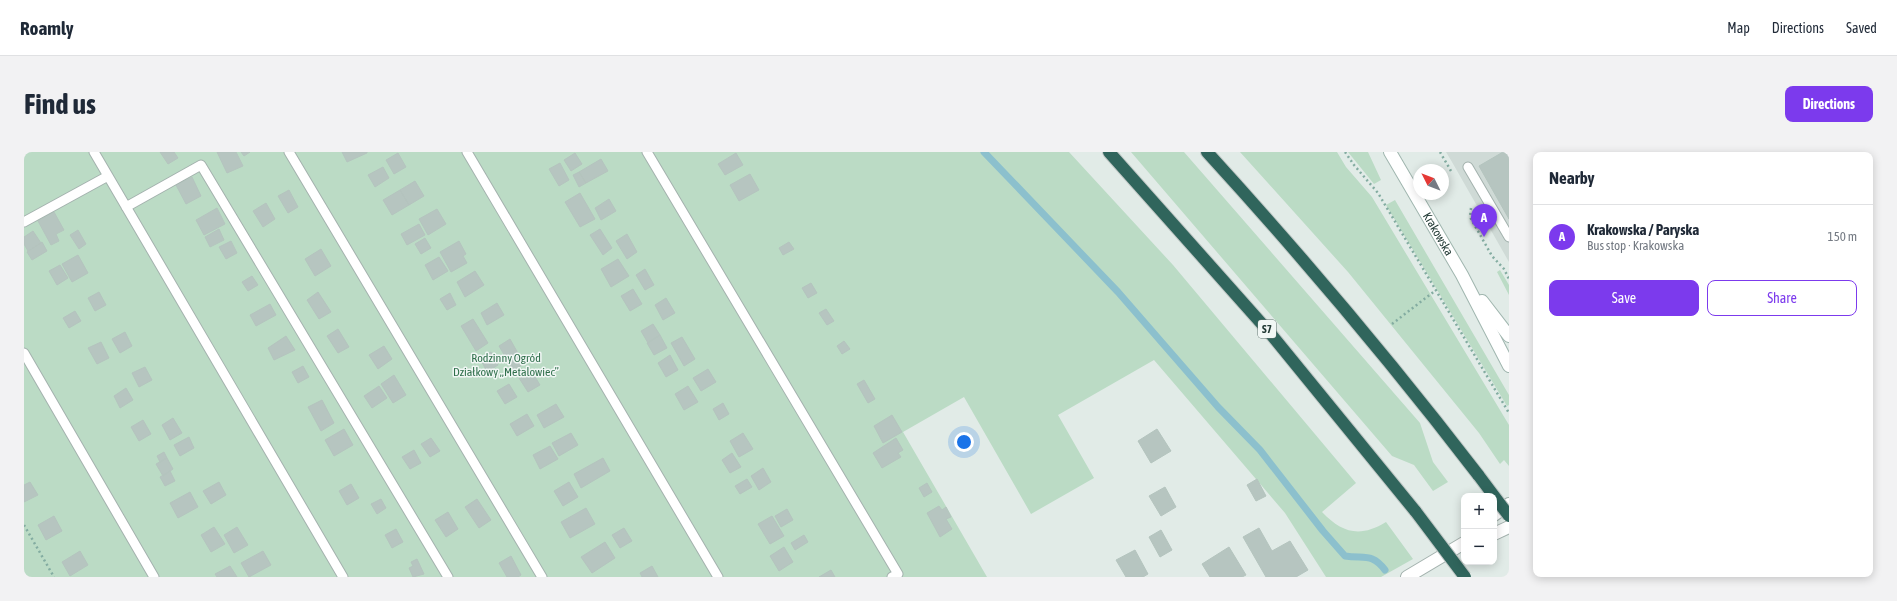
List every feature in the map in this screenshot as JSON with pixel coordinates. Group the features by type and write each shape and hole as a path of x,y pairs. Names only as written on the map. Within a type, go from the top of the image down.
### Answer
{"highway":[{"name":"S7","path":"1109,152 1275,338 1416,512 1465,577"},
{"path":"1207,152 1284,238 1362,329 1509,516"}],"street":[{"name":"Krakowska","path":"1390,152 1462,274 1509,366"},
{"name":"Krakowska","path":"1462,274 1509,336"},
{"path":"1497,513 1509,504"},
{"path":"1497,533 1509,527"},
{"path":"1408,577 1461,545"}],"lane":[{"path":"94,152 343,577"},
{"path":"289,152 542,577"},
{"path":"467,152 718,577"},
{"path":"647,152 898,574 892,577"},
{"path":"126,207 201,165 448,577"},
{"path":"1468,167 1509,237"},
{"path":"24,222 108,176"},
{"path":"24,353 154,577"}],"path":[{"path":"1345,152 1378,193 1509,413"},
{"path":"1440,152 1452,172"},
{"path":"1472,206 1470,217 1492,256 1504,269 1509,279"},
{"path":"1392,324 1436,290"},
{"path":"24,525 54,577"}],"shaded area":[{"path":"1446,152 1509,152 1509,262 1452,162"}],"green space":[{"name":"Rodzinny Ogród Działkowy „Metalowiec”","path":"24,152 1069,152 1173,265 1356,483 1322,512 1337,525 1352,531 1368,530 1386,522 1413,559 1381,577 1326,577 1285,513 1154,360 1058,415 1094,478 1031,514 964,397 903,432 987,577 24,577"},
{"path":"1131,152 1184,152 1420,423 1433,462 1448,482 1433,491 1414,465 1392,456"},
{"path":"1240,152 1337,152 1346,167 1372,197 1509,425 1509,466 1504,460 1500,464 1479,433 1348,272"},
{"path":"1348,152 1368,152 1381,180 1374,184"},
{"path":"1395,200 1509,395 1509,405 1507,406 1386,205"},
{"path":"1500,270 1509,285 1509,295 1497,272"}],"building":[{"path":"160,152 174,152 178,158 168,164"},
{"path":"217,152 236,152 243,166 227,173"},
{"path":"241,152 250,152 244,156"},
{"path":"342,152 367,152 367,153 347,162"},
{"path":"1503,152 1509,152 1509,219 1479,166"},
{"path":"398,153 406,167 394,174 386,160"},
{"path":"575,153 582,164 571,171 564,160"},
{"path":"736,153 743,165 725,175 718,164"},
{"path":"601,159 608,171 586,183 579,172"},
{"path":"560,163 569,180 559,186 549,169"},
{"path":"383,167 389,178 375,187 368,175"},
{"path":"579,172 586,183 579,187 573,175"},
{"path":"750,174 759,190 739,201 730,185"},
{"path":"192,177 201,196 186,204 176,185"},
{"path":"415,181 424,196 409,205 400,190"},
{"path":"289,190 298,207 288,213 278,196"},
{"path":"400,190 409,205 392,215 383,200"},
{"path":"580,193 595,219 580,227 565,202"},
{"path":"609,199 616,211 601,220 595,208"},
{"path":"266,203 275,219 263,227 253,211"},
{"path":"217,208 225,224 204,235 196,220"},
{"path":"437,209 446,224 428,235 419,219"},
{"path":"54,212 64,230 56,234 59,241 51,245 38,221"},
{"path":"419,224 425,235 407,245 401,234"},
{"path":"219,229 224,240 210,247 205,237"},
{"path":"600,229 612,248 603,255 590,235"},
{"path":"78,230 86,244 79,249 70,235"},
{"path":"33,231 41,243 28,251 24,244 24,237"},
{"path":"627,234 637,252 627,259 616,241"},
{"path":"425,238 431,248 421,254 415,244"},
{"path":"231,241 237,253 226,259 219,247"},
{"path":"459,241 466,254 463,256 467,263 451,272 440,252"},
{"path":"42,242 47,251 32,260 27,252"},
{"path":"789,242 794,249 783,255 779,248"},
{"path":"321,249 331,266 315,276 305,259"},
{"path":"78,255 88,273 72,282 62,264"},
{"path":"439,257 448,271 433,280 425,265"},
{"path":"618,259 629,276 611,287 601,269"},
{"path":"60,265 68,278 57,285 49,271"},
{"path":"645,269 654,285 645,290 636,275"},
{"path":"475,271 484,285 465,297 457,282"},
{"path":"252,276 258,285 248,291 242,282"},
{"path":"811,283 817,293 808,298 802,288"},
{"path":"633,289 642,304 630,311 621,296"},
{"path":"99,292 106,305 95,311 88,298"},
{"path":"318,292 331,312 319,319 307,300"},
{"path":"450,293 456,305 447,310 440,299"},
{"path":"666,298 675,313 663,320 655,305"},
{"path":"497,303 504,315 487,325 481,313"},
{"path":"270,304 276,315 256,326 250,315"},
{"path":"826,309 834,321 827,325 819,313"},
{"path":"75,311 81,321 69,328 63,318"},
{"path":"473,319 488,343 476,351 461,326"},
{"path":"653,324 660,335 648,343 641,331"},
{"path":"338,329 349,347 338,353 327,336"},
{"path":"125,332 132,346 120,353 112,339"},
{"path":"660,335 667,348 654,355 647,343"},
{"path":"286,336 295,350 274,360 268,348"},
{"path":"682,337 695,359 684,366 671,343"},
{"path":"510,339 524,364 513,370 499,346"},
{"path":"844,341 850,349 842,354 837,346"},
{"path":"101,342 109,358 97,364 88,348"},
{"path":"384,346 392,359 378,369 369,355"},
{"path":"491,352 498,365 487,372 480,358"},
{"path":"670,355 678,370 666,377 658,363"},
{"path":"303,366 309,377 298,383 292,372"},
{"path":"145,367 152,380 139,387 132,373"},
{"path":"708,369 716,382 701,391 693,378"},
{"path":"531,370 540,385 528,392 519,378"},
{"path":"394,375 406,395 393,403 381,384"},
{"path":"864,380 875,399 868,403 857,384"},
{"path":"509,384 517,397 505,404 497,391"},
{"path":"379,386 387,398 372,408 364,396"},
{"path":"688,386 698,402 684,410 675,394"},
{"path":"126,388 133,400 120,408 114,396"},
{"path":"322,400 334,423 321,431 308,407"},
{"path":"723,403 729,414 719,420 713,409"},
{"path":"556,404 564,417 544,428 537,415"},
{"path":"527,414 534,426 517,436 510,424"},
{"path":"892,415 902,432 883,443 874,426"},
{"path":"173,418 182,433 170,440 162,425"},
{"path":"143,420 151,434 139,441 131,427"},
{"path":"344,429 353,445 334,456 325,440"},
{"path":"1157,429 1171,451 1151,463 1138,441"},
{"path":"571,433 578,445 559,456 552,443"},
{"path":"743,433 753,449 739,457 730,441"},
{"path":"189,437 194,448 180,456 174,445"},
{"path":"431,438 440,451 430,457 421,444"},
{"path":"896,438 903,450 898,453 901,457 882,468 873,453"},
{"path":"550,446 558,459 540,469 533,455"},
{"path":"414,450 421,463 410,469 402,457"},
{"path":"164,452 167,458 160,462 157,456"},
{"path":"732,453 741,467 730,473 722,460"},
{"path":"167,458 173,469 163,476 156,464"},
{"path":"603,458 610,471 581,488 574,474"},
{"path":"763,468 771,482 759,490 751,476"},
{"path":"170,471 175,481 165,486 160,477"},
{"path":"747,479 752,487 740,494 735,486"},
{"path":"1257,479 1266,496 1256,501 1247,485"},
{"path":"30,482 38,495 24,502 24,485"},
{"path":"219,482 226,495 211,504 203,491"},
{"path":"569,482 578,497 563,506 554,491"},
{"path":"927,483 932,492 924,497 919,488"},
{"path":"351,484 359,498 347,505 339,491"},
{"path":"1165,487 1176,507 1161,516 1149,496"},
{"path":"190,492 198,507 178,518 170,503"},
{"path":"381,499 386,508 377,514 371,504"},
{"path":"477,499 491,520 479,528 465,507"},
{"path":"939,506 942,510 946,507 951,517 946,519 952,529 940,537 927,513"},
{"path":"586,508 595,524 570,538 561,522"},
{"path":"787,509 793,520 781,527 775,516"},
{"path":"448,512 458,529 446,537 435,520"},
{"path":"54,516 62,531 46,540 38,525"},
{"path":"772,516 784,536 770,544 758,524"},
{"path":"214,527 225,544 211,552 201,535"},
{"path":"237,527 248,545 234,553 224,535"},
{"path":"624,528 632,541 620,548 612,535"},
{"path":"1259,528 1272,551 1290,541 1308,570 1296,577 1266,577 1243,537"},
{"path":"396,529 403,542 392,548 385,535"},
{"path":"1161,530 1172,550 1160,557 1149,537"},
{"path":"804,535 808,542 795,550 791,543"},
{"path":"605,542 615,558 592,573 581,557"},
{"path":"784,547 793,562 779,571 770,556"},
{"path":"1229,547 1246,575 1242,577 1210,577 1202,564"},
{"path":"1135,550 1148,574 1143,577 1126,577 1116,560"},
{"path":"80,551 88,565 70,576 62,562"},
{"path":"263,551 271,565 249,577 241,563"},
{"path":"511,556 521,575 518,577 507,577 499,563"},
{"path":"417,559 424,574 413,577 409,568 413,566 411,562"},
{"path":"230,566 237,577 217,577 215,574"},
{"path":"652,566 658,577 642,577 640,573"},
{"path":"831,570 835,577 819,577"}],"waterway":[{"path":"984,152 1118,292 1218,407 1260,450 1323,531 1345,556 1372,559 1385,570"}],"place":[{"name":"Krakowska / Paryska","path":"1484,237"}]}
